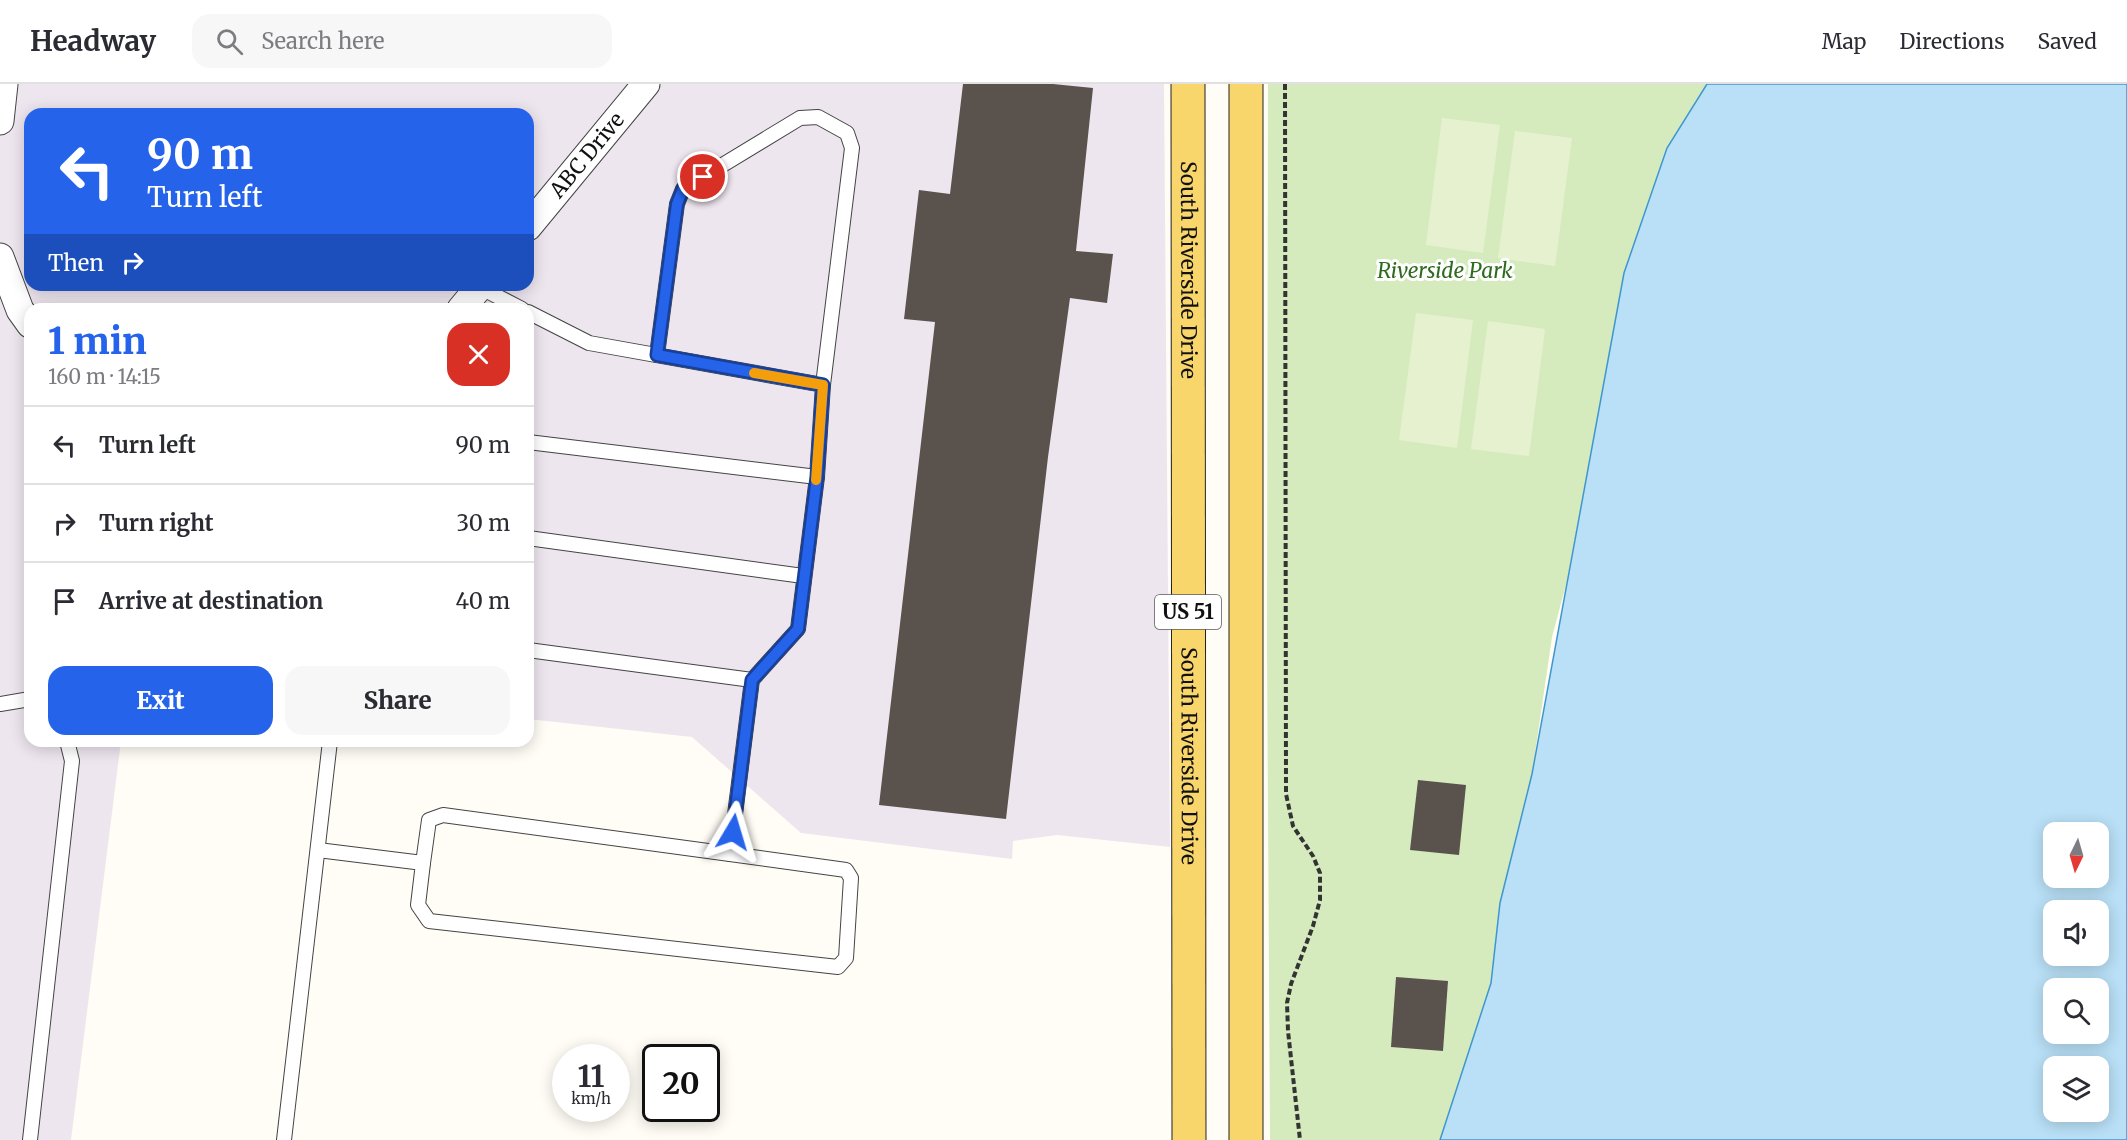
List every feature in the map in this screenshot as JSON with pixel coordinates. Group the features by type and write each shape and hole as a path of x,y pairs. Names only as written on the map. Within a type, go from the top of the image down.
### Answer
{"main road":[{"name":"South Riverside Drive","path":"1188,84 1189,1140"},
{"name":"US 51","path":"1246,84 1246,1140"}],"street":[{"path":"0,121 4,84"},
{"name":"ABC Drive","path":"534,220 646,84"},
{"path":"0,257 24,316"},
{"path":"466,303 476,291"}],"lane":[{"path":"657,355 677,204 683,189 800,118 818,117 847,133 852,148 823,385 817,477 798,629 752,680 730,854"},
{"path":"489,291 511,303"},
{"path":"534,315 589,343 823,385"},
{"path":"534,443 817,477"},
{"path":"534,539 803,576"},
{"path":"534,651 752,680"},
{"path":"0,704 24,700"},
{"path":"30,1140 72,761 68,747"},
{"path":"284,1140 329,747"},
{"path":"443,816 730,854 846,870 851,878 846,958 838,967 429,921 418,905 429,820 443,816"},
{"path":"318,850 423,863"}],"path":[{"path":"1285,84 1286,794 1293,826 1313,856 1320,873 1320,900 1291,984 1287,1003 1300,1140"}],"shaded area":[{"path":"0,84 1164,84 1170,847 1057,835 1013,841 1012,859 801,833 692,737 534,720 534,303 24,303 24,747 120,747 71,1140 0,1140"}],"green space":[{"name":"Riverside Park","path":"1268,84 1707,84 1667,148 1624,273 1567,581 1552,637 1532,774 1500,903 1491,983 1440,1140 1270,1140 1267,646"},
{"path":"1442,118 1500,125 1483,253 1426,245"},
{"path":"1515,131 1572,138 1555,266 1498,258"},
{"path":"1416,313 1473,320 1457,448 1399,440"},
{"path":"1488,321 1545,329 1529,456 1471,449"}],"water":[{"path":"1707,84 2127,84 2127,1140 1440,1140 1491,983 1500,903 1532,774 1624,273 1667,148"}],"building":[{"path":"963,84 1053,84 1093,88 1076,251 1113,254 1107,303 1070,298 1048,457 1006,819 879,805 935,322 904,319 919,190 950,194"},
{"path":"1418,780 1466,785 1459,855 1410,850"},
{"path":"1396,977 1448,981 1443,1051 1391,1047"}],"slow traffic":[{"path":"754,373 823,385 816,480"}],"route":[{"path":"703,177 683,189 677,204 657,355 823,385 817,477 798,629 752,680 733,832"}]}
